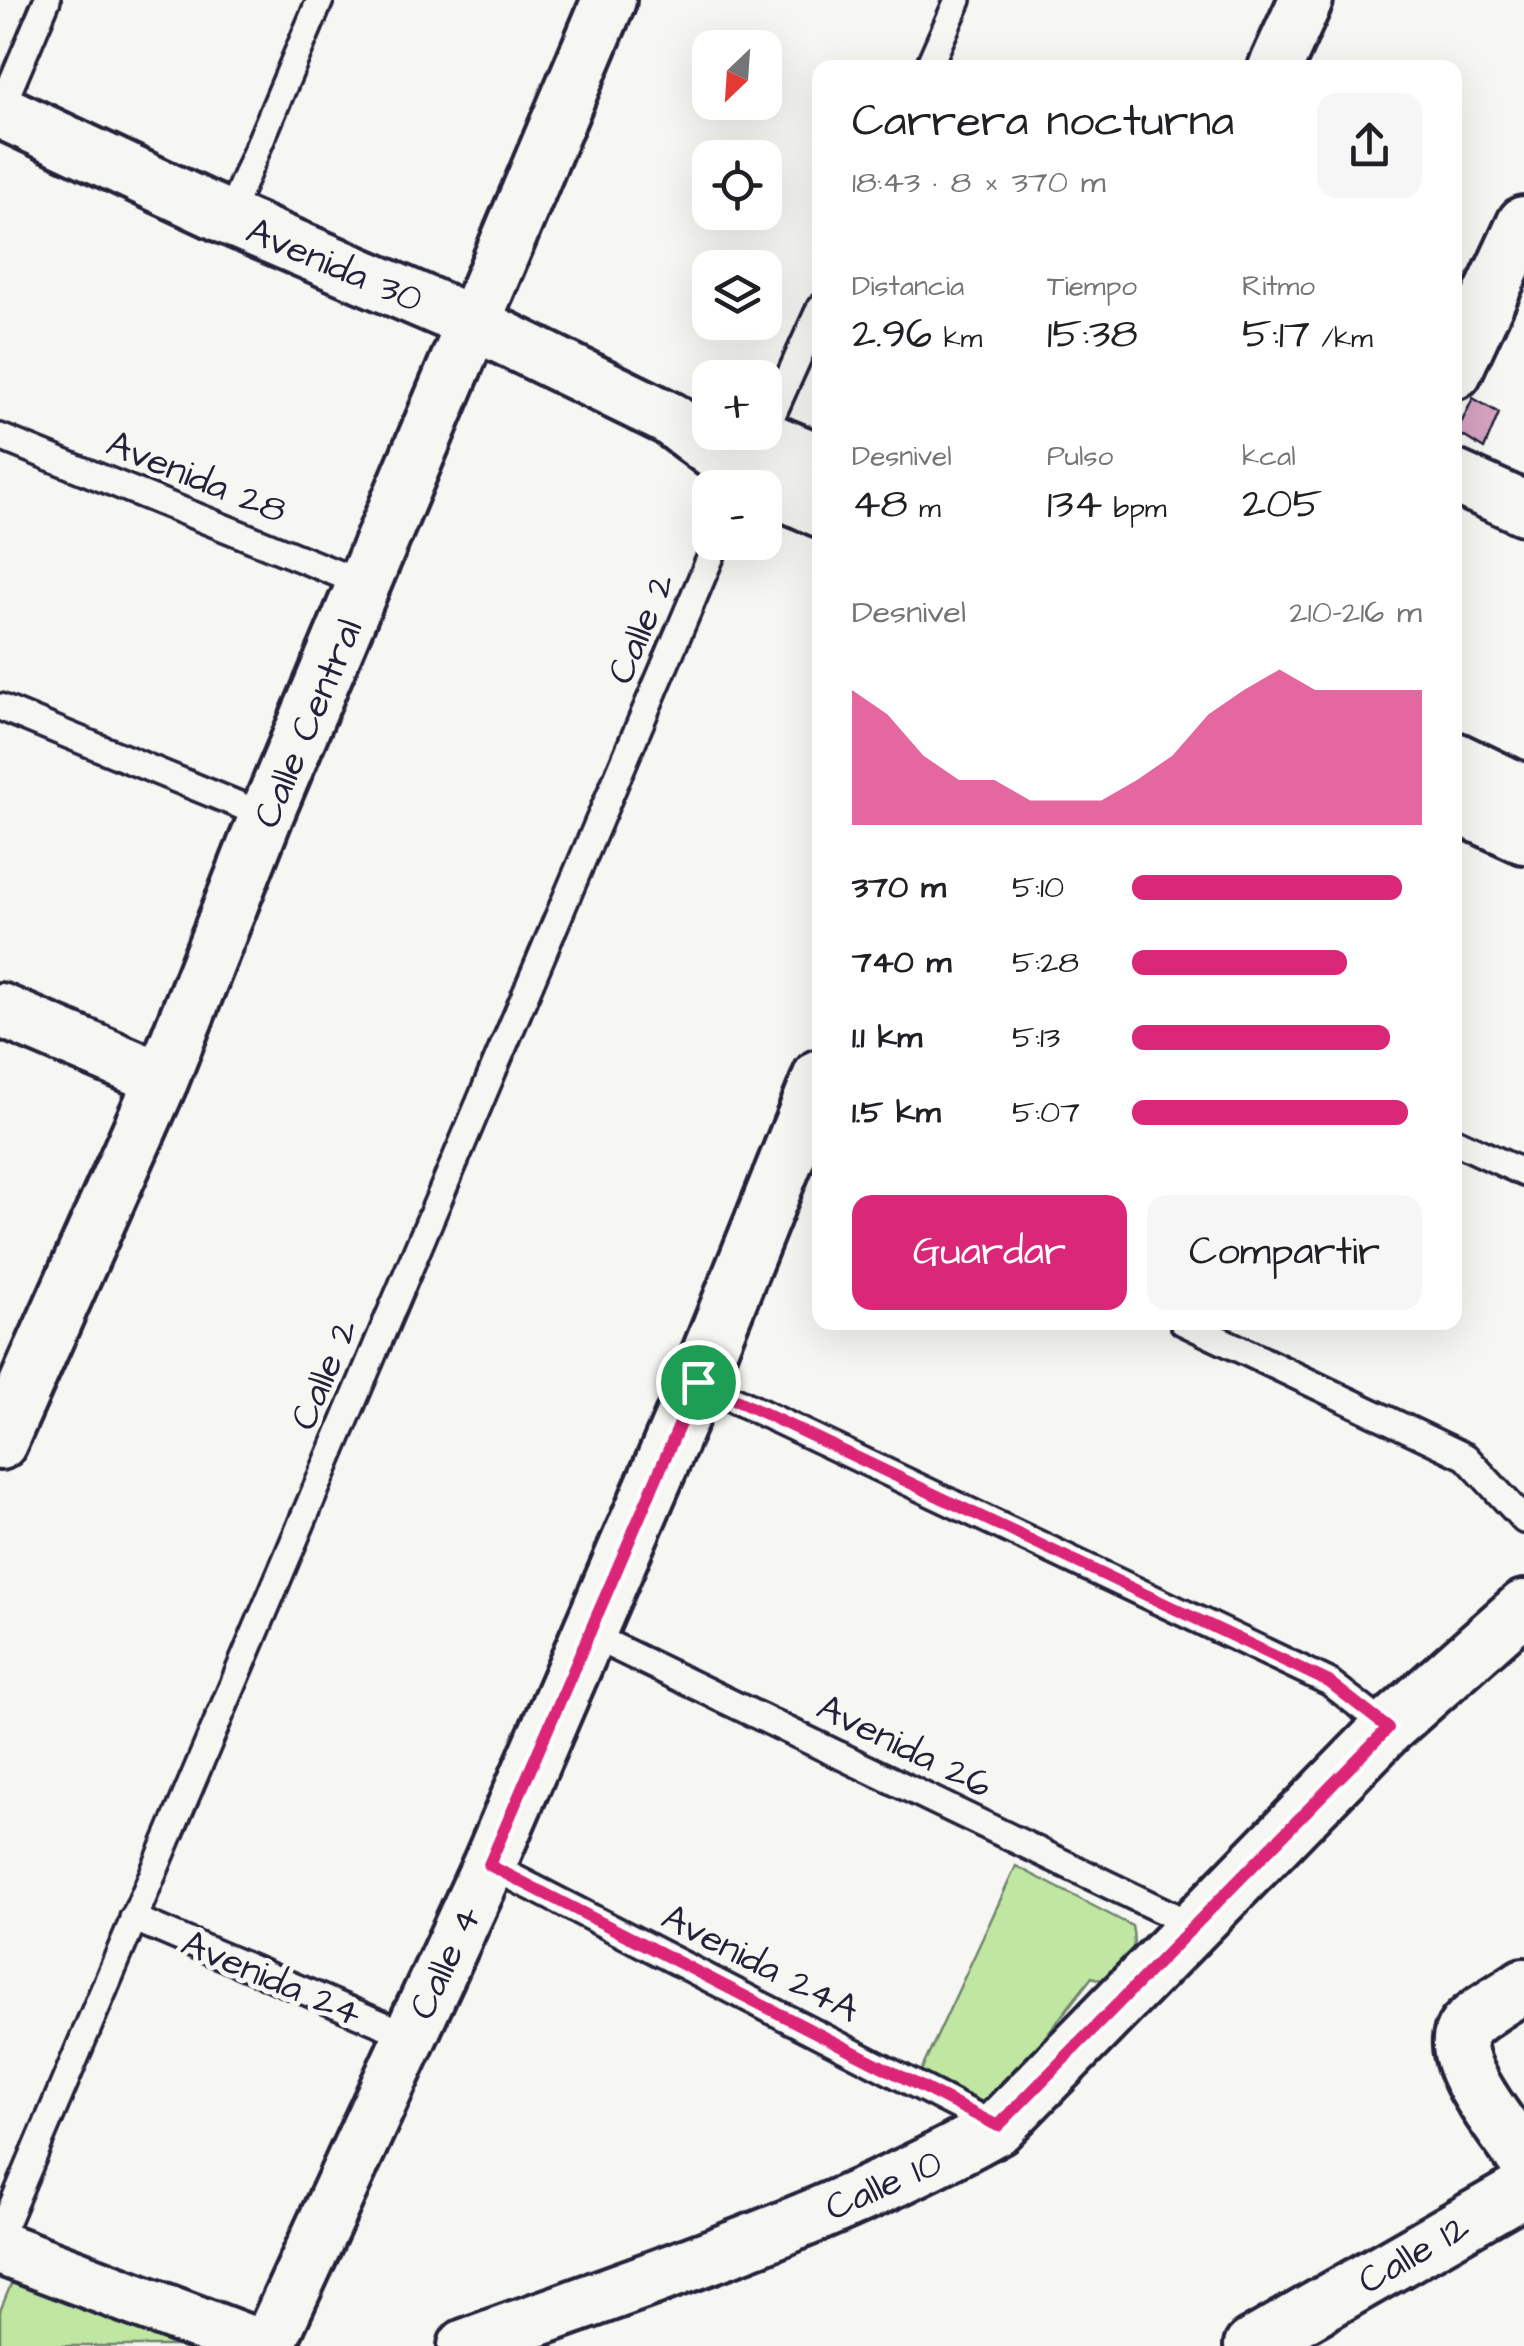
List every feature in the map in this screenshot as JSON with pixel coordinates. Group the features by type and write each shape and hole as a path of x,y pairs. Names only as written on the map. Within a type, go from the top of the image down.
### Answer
{"street":[{"name":"Calle Central","path":"0,1444 162,1079 266,816 610,0"},
{"path":"1279,60 1306,0"},
{"name":"Avenida 30","path":"0,111 228,218 476,324 690,422"},
{"path":"1462,357 1524,223"},
{"name":"Avenida 30","path":"756,450 812,502"},
{"name":"Avenida 30","path":"761,450 812,459"},
{"path":"1462,479 1524,508"},
{"path":"1462,762 1524,792"},
{"path":"1462,808 1524,837"},
{"path":"0,1010 162,1079"},
{"name":"Calle 4","path":"268,2346 489,1865 586,1632 806,1145 812,1115"},
{"name":"Calle 10","path":"465,2346 747,2243 922,2170 998,2126 1388,1728 1524,1607"},
{"path":"1524,1985 1464,2029 1458,2046 1463,2068 1524,2159"},
{"name":"Calle 12","path":"1250,2346 1524,2189"},
{"path":"0,2248 258,2346"}],"lane":[{"path":"0,111 46,0"},
{"path":"228,218 320,0"},
{"path":"932,60 958,0"},
{"path":"782,390 812,325"},
{"name":"Avenida 28","path":"0,437 366,585"},
{"name":"Calle 2","path":"0,2235 709,560"},
{"path":"0,706 266,816"},
{"path":"1462,1144 1524,1173"},
{"path":"1200,1330 1466,1456 1524,1520"},
{"path":"698,1382 1329,1682 1388,1728"},
{"name":"Avenida 26","path":"586,1632 1192,1925"},
{"name":"Avenida 24A","path":"489,1865 998,2126"},
{"name":"Avenida 24","path":"133,1918 410,2036"}],"green space":[{"path":"1016,1866 1132,1926 1134,1944 1127,1964 1116,1976 1109,1983 1092,1977 1045,2037 1052,2051 985,2103 921,2071"},
{"path":"19,2265 214,2346 0,2346 0,2311"}],"building":[{"path":"1473,398 1499,413 1484,449 1462,435 1462,421"}],"route":[{"path":"698,1382 1329,1682 1388,1728 998,2126 489,1865 586,1632 698,1382"}]}
